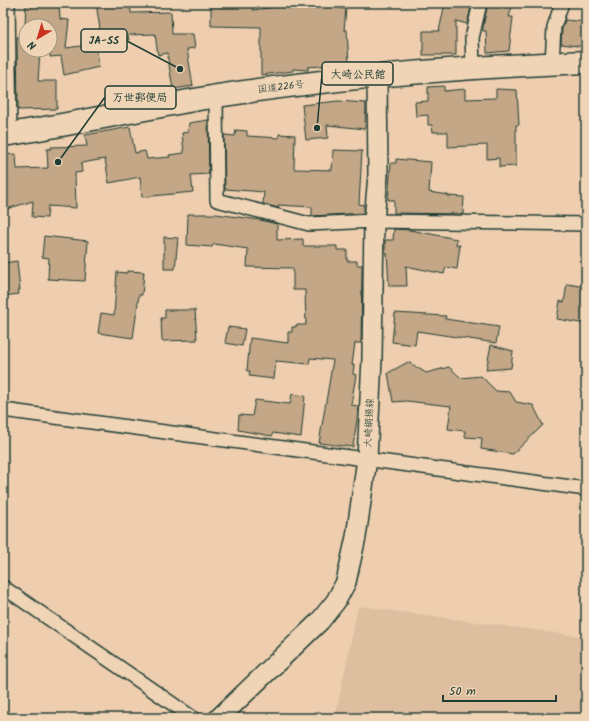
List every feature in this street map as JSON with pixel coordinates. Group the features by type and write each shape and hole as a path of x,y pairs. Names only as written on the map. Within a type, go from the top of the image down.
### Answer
{"highway":[{"name":"国道226号","path":"6,135 216,96 377,76 473,67 586,62"}],"street":[{"path":"6,135 8,3"},
{"path":"473,67 472,38 480,3"},
{"path":"552,63 554,27 562,3"},
{"name":"大崎網揚線","path":"219,718 320,621 336,601 346,582 356,537 367,459 372,359 374,221 378,175 377,76"},
{"path":"216,96 217,200 309,224 374,221 586,224"},
{"path":"3,410 586,490"},
{"path":"3,587 193,718"}],"shaded area":[{"path":"358,606 586,637 586,718 335,718"}],"building":[{"path":"26,3 59,3 60,19 69,20 66,48 96,44 99,67 64,75 61,56 58,56 58,18 25,18"},
{"path":"96,3 130,3 131,13 171,12 172,34 193,34 195,48 187,49 193,86 173,89 167,53 158,55 155,34 128,35 129,40 124,40 125,44 100,48 97,30 100,29"},
{"path":"211,3 253,3 253,10 275,7 276,3 339,4 339,8 346,9 344,30 347,30 349,64 308,67 308,70 293,69 293,71 261,75 261,27 211,26"},
{"path":"445,3 472,3 467,24 456,21 456,55 423,55 423,31 439,31"},
{"path":"488,3 513,3 509,17 513,17 509,51 487,53 486,31 483,31 483,27"},
{"path":"565,20 586,22 586,47 561,44 562,29"},
{"path":"17,37 18,58 39,58 38,81 57,81 57,109 18,110"},
{"path":"444,86 444,91 465,89 465,99 496,98 496,89 517,90 519,125 516,125 516,166 499,167 499,158 487,159 487,145 448,147 448,132 433,132 432,125 428,125 428,115 416,116 415,102 428,101 428,87"},
{"path":"338,101 366,103 365,129 327,125 328,138 306,140 302,105"},
{"path":"208,120 209,174 191,175 193,192 142,197 140,177 109,183 105,159 81,163 82,172 75,173 76,208 48,206 47,218 32,217 33,201 3,210 3,155 16,154 17,169 48,168 47,149 51,149 51,147 87,146 85,135 130,127 135,153 145,151 147,159 170,157 169,155 184,153 182,133 188,132 189,123"},
{"path":"236,130 247,131 247,136 279,138 279,134 295,135 294,169 332,170 333,150 362,151 359,204 364,205 364,213 312,216 312,207 278,205 278,208 263,204 264,192 225,189 224,135 235,136"},
{"path":"396,159 431,162 429,192 448,196 464,197 463,214 394,213 394,200 388,200 391,163 396,163"},
{"path":"188,214 216,214 277,224 277,240 303,239 303,246 337,246 337,250 347,250 347,261 357,261 357,265 362,265 361,343 355,343 352,365 354,365 353,374 356,375 351,405 359,406 353,447 319,443 333,360 310,358 309,364 276,361 274,379 249,376 250,371 247,371 250,338 288,343 288,332 292,332 292,327 296,327 296,325 306,325 305,290 293,290 293,268 247,267 248,249 214,244 212,247 187,245"},
{"path":"394,229 410,230 457,239 456,245 460,245 457,269 446,267 444,274 406,266 407,286 389,286 385,240 393,240"},
{"path":"44,236 88,241 85,281 48,279 49,258 42,257"},
{"path":"164,237 178,238 175,269 164,269"},
{"path":"17,261 20,290 18,290 19,294 3,296 3,263"},
{"path":"127,271 144,272 142,295 139,295 133,338 98,333 101,313 114,315 117,272 127,273"},
{"path":"567,284 586,287 586,324 557,319 560,301 564,302"},
{"path":"165,310 195,310 197,340 162,341 161,318 165,318"},
{"path":"395,313 446,316 445,319 499,327 496,343 417,331 415,345 392,342"},
{"path":"228,327 245,329 242,346 225,343"},
{"path":"491,345 513,351 511,368 486,370"},
{"path":"408,362 426,373 449,367 461,378 481,376 496,391 510,392 516,402 533,405 543,425 513,454 481,449 482,438 465,437 465,431 448,429 451,406 407,401 393,402 388,373"},
{"path":"292,394 305,396 301,437 273,433 272,436 238,430 239,415 252,416 255,400 290,404"}],"place":[{"name":"JA-SS","path":"180,69"},
{"name":"大崎公民館","path":"317,128"},
{"name":"万世郵便局","path":"58,162"}]}
